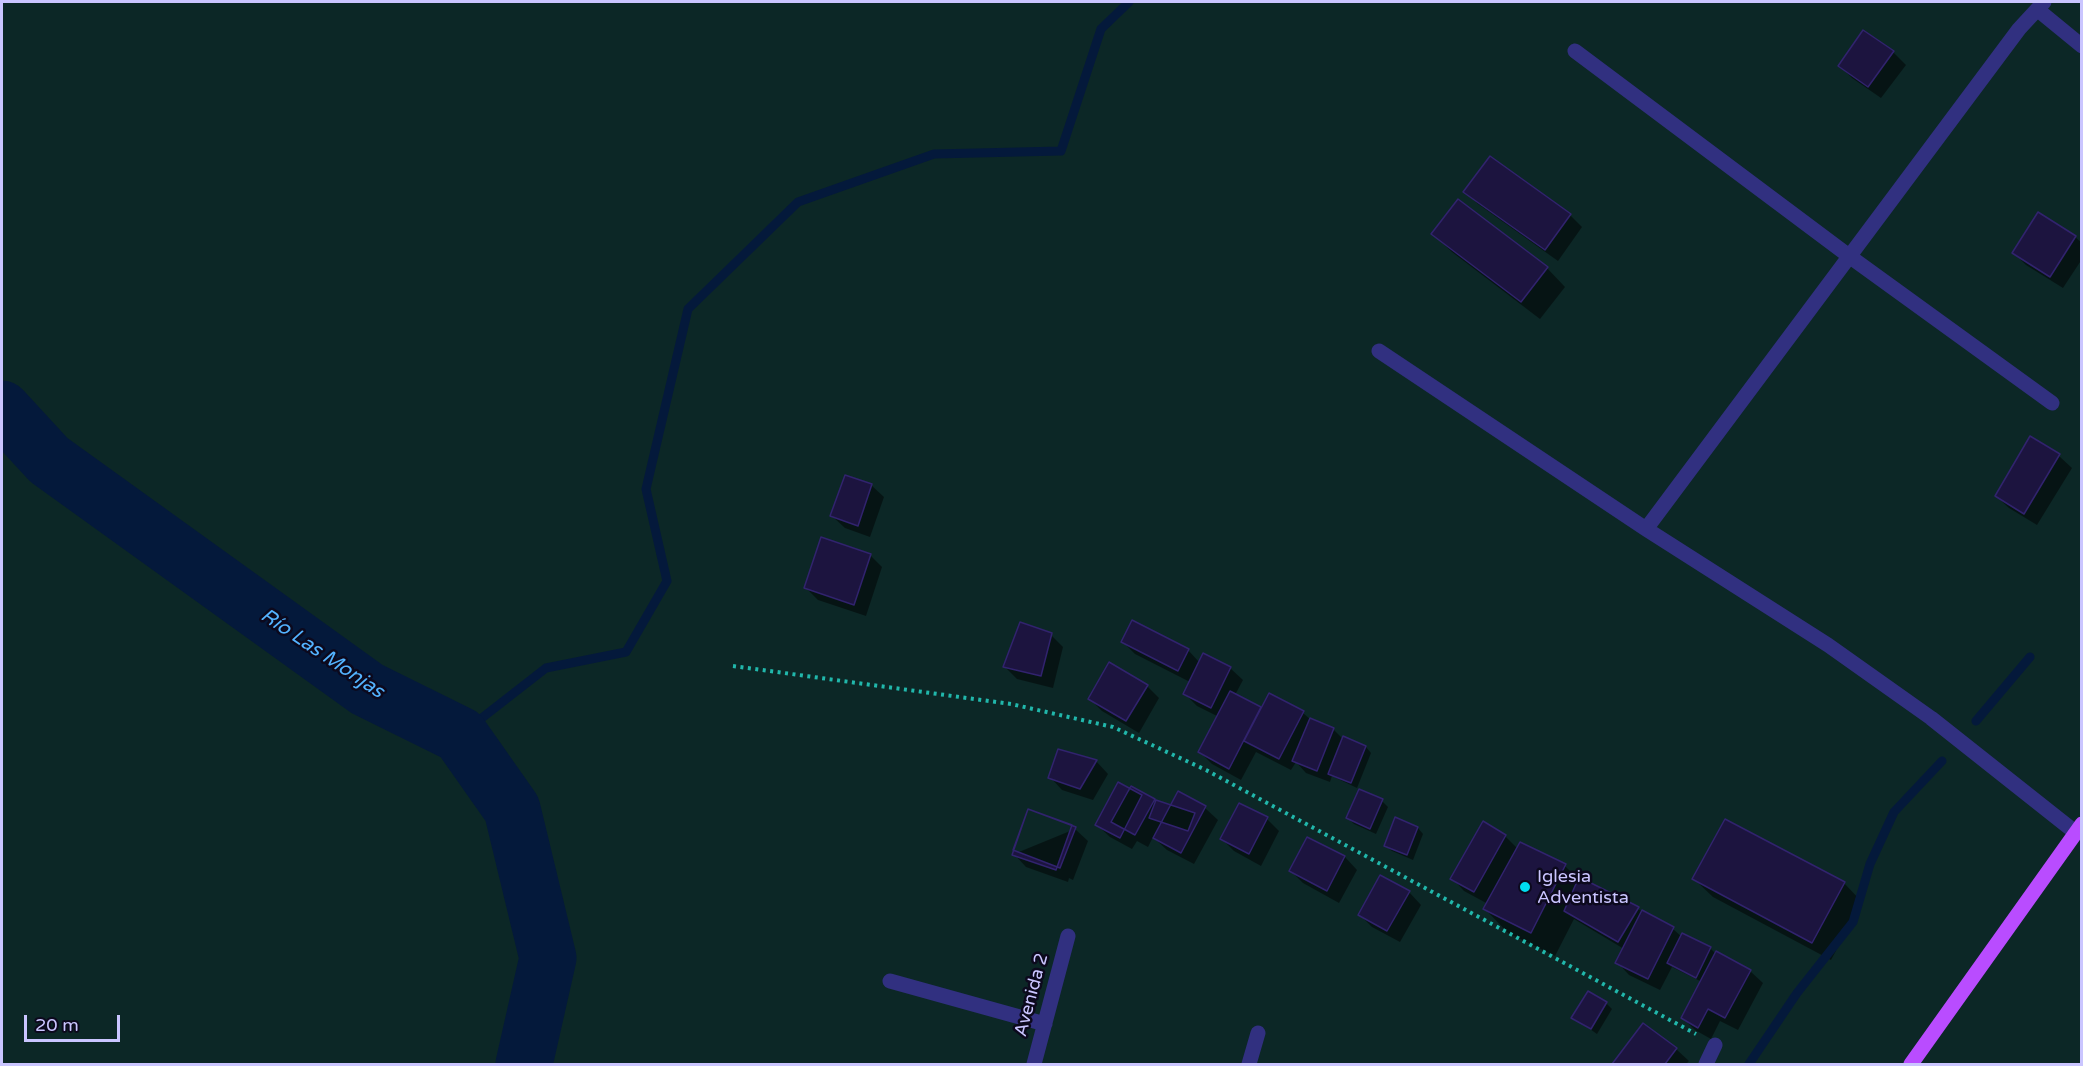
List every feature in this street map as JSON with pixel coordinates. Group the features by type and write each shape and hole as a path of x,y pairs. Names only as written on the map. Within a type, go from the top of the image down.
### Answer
{"main road":[{"path":"1911,1065 1917,1053 2078,828"}],"street":[{"path":"1646,529 2019,29 2041,6 2082,46"},
{"path":"1575,51 1849,256 2052,403"},
{"path":"1379,351 1646,529 1828,645 1931,718 2078,828"},
{"name":"Avenida 2","path":"1034,1065 1068,936"},
{"path":"890,981 1045,1024"},
{"path":"1249,1065 1258,1033"},
{"path":"1706,1065 1715,1044"}],"path":[{"path":"733,666 1011,704 1113,727 1206,770 1715,1044"}],"green space":[{"path":"2,2 2081,2 2081,1064 2,1064"}],"building":[{"path":"1863,30 1894,51 1868,87 1838,66"},
{"path":"1490,156 1571,214 1545,250 1463,192"},
{"path":"1458,199 1548,267 1521,302 1431,234"},
{"path":"2038,212 2076,236 2050,277 2012,253"},
{"path":"2030,436 2060,454 2024,514 1995,496"},
{"path":"845,475 872,484 858,526 830,516"},
{"path":"821,537 871,554 854,605 804,588"},
{"path":"1132,620 1189,649 1178,671 1121,642"},
{"path":"1020,622 1052,633 1041,676 1003,667"},
{"path":"1203,653 1231,667 1211,708 1183,694"},
{"path":"1109,662 1148,685 1126,721 1088,699"},
{"path":"1230,691 1261,707 1229,769 1198,752"},
{"path":"1269,693 1304,711 1279,759 1244,741"},
{"path":"1310,718 1334,728 1317,771 1292,761"},
{"path":"1343,736 1366,746 1351,783 1328,774"},
{"path":"1058,749 1097,760 1080,789 1048,778"},
{"path":"1118,782 1142,795 1120,838 1095,825"},
{"path":"1131,786 1155,799 1135,835 1111,822"},
{"path":"1359,789 1383,799 1370,829 1346,818"},
{"path":"1178,791 1206,806 1181,853 1153,838"},
{"path":"1156,800 1195,813 1188,831 1149,818"},
{"path":"1239,803 1268,817 1249,854 1220,839"},
{"path":"1028,809 1072,825 1056,870 1012,855"},
{"path":"1028,809 1076,827 1060,868 1013,850"},
{"path":"1395,817 1418,827 1407,855 1384,846"},
{"path":"1725,819 1845,882 1812,943 1692,879"},
{"path":"1483,821 1506,835 1474,892 1450,879"},
{"path":"1307,837 1345,856 1327,891 1289,871"},
{"name":"Iglesia Adventista","path":"1520,842 1566,864 1531,933 1483,909"},
{"path":"1380,875 1410,891 1387,931 1358,915"},
{"path":"1579,877 1639,907 1618,942 1564,911"},
{"path":"1642,910 1674,927 1648,979 1615,963"},
{"path":"1682,933 1711,947 1696,978 1667,963"},
{"path":"1716,951 1751,970 1725,1018 1708,1009 1698,1028 1681,1018"},
{"path":"1588,991 1607,1002 1591,1029 1571,1018"},
{"path":"1643,1023 1677,1048 1665,1064 1612,1064"}],"waterway":[{"path":"460,735 546,668 626,652 667,581 646,489 688,309 798,202 934,154 1061,151 1101,29 1129,2"},
{"name":"Río Las Monjas","path":"2,409 49,460 367,689 460,735 512,809 548,958 524,1064"},
{"path":"1976,721 2030,657"},
{"path":"1749,1064 1797,993 1853,922 1870,864 1894,812 1942,761"}],"place":[{"name":"Iglesia Adventista","path":"1525,887"}]}
